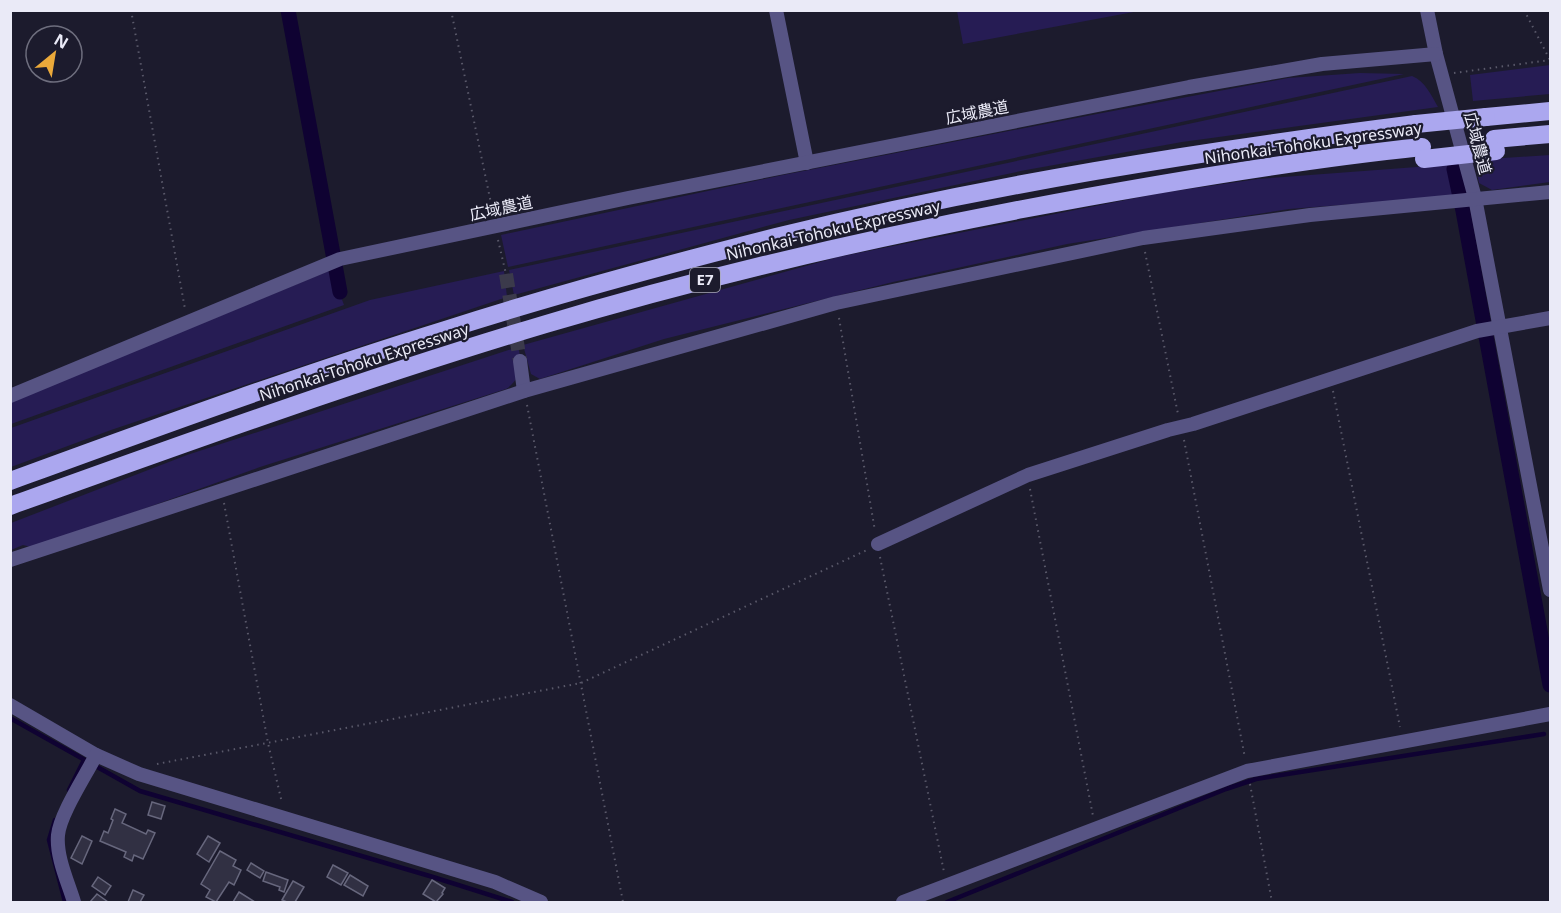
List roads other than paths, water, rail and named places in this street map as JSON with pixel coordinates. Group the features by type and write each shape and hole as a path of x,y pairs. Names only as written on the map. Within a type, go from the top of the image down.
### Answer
{"highway":[{"name":"Nihonkai-Tohoku Expressway","path":"10,481 201,412 442,330 542,300 778,237 899,209 1088,172 1287,140 1551,110"},
{"name":"Nihonkai-Tohoku Expressway","path":"10,506 354,384 548,324 779,261 1089,196 1203,177 1394,150 1423,153 1495,145 1551,134"},
{"path":"1495,145 1551,147"}],"street":[{"path":"776,10 807,163"},
{"path":"1427,10 1436,54"},
{"name":"広域農道","path":"10,396 340,259 1189,87 1322,64 1436,54 1475,198 1551,591"},
{"path":"10,560 524,392 836,303 1143,238 1310,215 1551,192"},
{"path":"878,544 1028,475 1499,326 1551,318"},
{"path":"520,361 524,392"},
{"path":"10,705 96,755 139,774 495,882 541,903"},
{"path":"903,903 1247,771 1551,714"},
{"path":"74,903 59,851 58,834 65,814 96,755"}],"waterway":[{"path":"288,10 340,292"},
{"path":"1454,169 1550,685"},
{"path":"10,718 140,791 512,902"},
{"path":"947,902 1226,789 1256,779 1544,734"},
{"path":"69,790 84,760"},
{"path":"55,820 49,840 65,902"}],"tunnel":[{"path":"506,274 520,361"}]}
